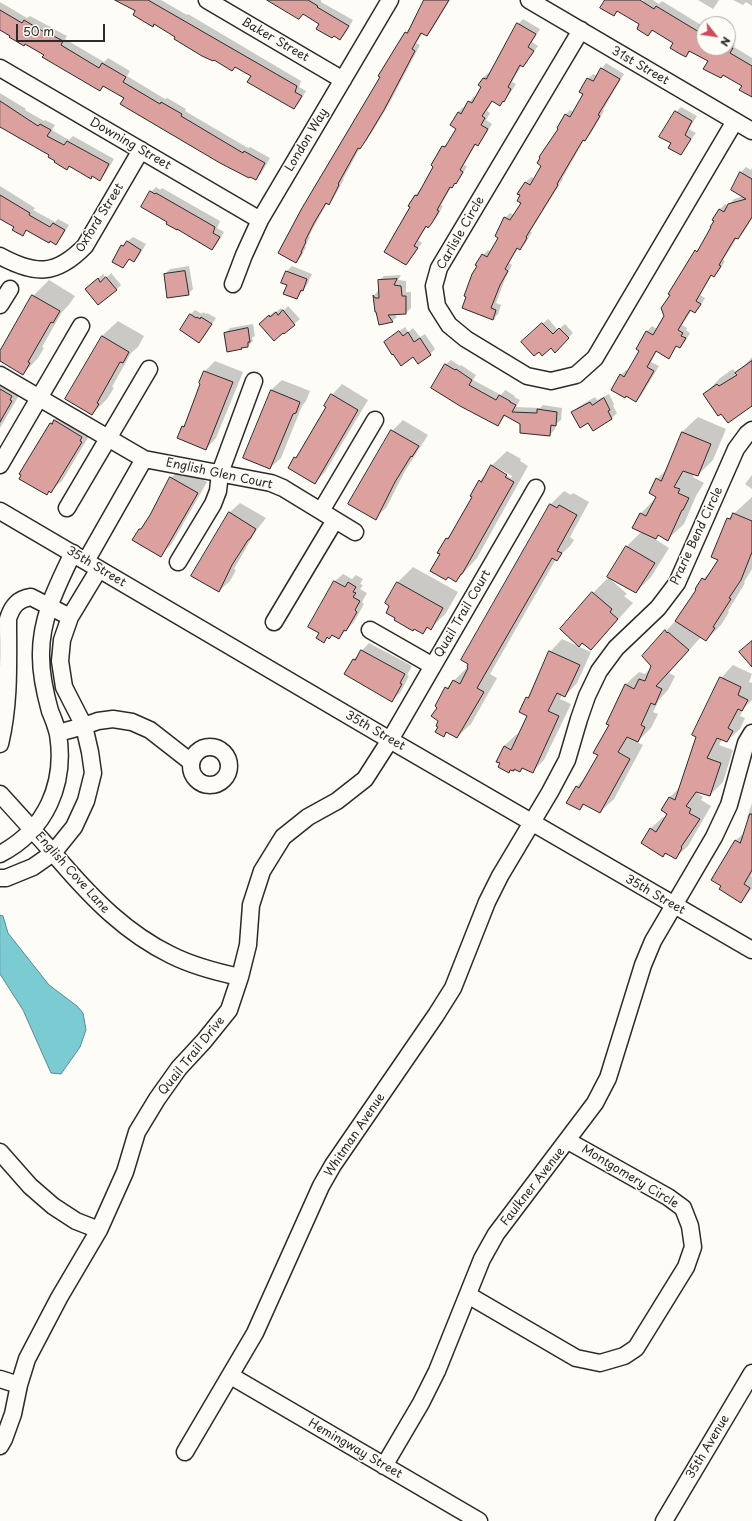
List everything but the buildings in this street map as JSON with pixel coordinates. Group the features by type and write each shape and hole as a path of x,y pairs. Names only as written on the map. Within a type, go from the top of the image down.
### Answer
{"street":[{"name":"Baker Street","path":"207,0 343,80"},
{"name":"London Way","path":"233,284 260,220 390,0"},
{"name":"31st Street","path":"529,0 752,131"},
{"name":"Carlisle Circle","path":"580,30 439,268 434,286 437,306 449,325 466,339 527,376 551,381 576,375 595,358 735,121"},
{"name":"Downing Street","path":"0,68 260,220"},
{"name":"Oxford Street","path":"0,256 29,269 42,270 58,267 73,259 84,246 141,150"},
{"path":"0,306 10,289"},
{"path":"0,465 81,326"},
{"path":"67,508 149,368"},
{"name":"English Glen Court","path":"0,375 144,459 271,483 283,488 355,532"},
{"path":"178,562 213,504 218,490 220,473 254,381"},
{"path":"321,511 375,420"},
{"name":"Prarie Bend Circle","path":"532,822 567,760 581,714 599,671 616,648 658,608 677,583 736,449 747,434 752,430"},
{"path":"0,854 10,849 32,829 46,812 57,785 60,758 58,733 43,685 41,656 42,636 49,607 86,561 144,459"},
{"name":"Quail Trail Court","path":"390,740 536,488"},
{"name":"35th Street","path":"0,511 752,950"},
{"path":"274,622 335,520"},
{"path":"0,878 6,878 32,867 53,853 74,826 86,801 92,780 93,773 90,752 84,726 64,688 60,662 62,640 86,561"},
{"path":"0,744 5,726 7,701 8,619 10,611 18,601 32,597 70,617"},
{"path":"370,630 433,666"},
{"path":"58,733 98,721 113,719 132,722 150,730 191,762"},
{"path":"673,905 714,837 726,811 746,743 752,733"},
{"name":"Quail Trail Drive","path":"0,1446 13,1414 19,1385 27,1359 59,1298 99,1230 125,1172 137,1132 157,1099 179,1068 204,1041 229,1010 240,977 248,945 251,905 262,871 283,837 308,817 337,801 365,779 390,740"},
{"name":"English Cove Lane","path":"0,794 95,901 124,926 139,937 171,955 204,969 240,977"},
{"name":"Whitman Avenue","path":"185,1452 255,1333 333,1164 453,988 490,895 532,822"},
{"name":"Faulkner Avenue","path":"384,1466 421,1403 482,1259 496,1234 568,1141 595,1103 608,1078 648,953 653,940 673,905"},
{"name":"Montgomery Circle","path":"468,1295 576,1358 600,1363 624,1356 636,1348 686,1266 693,1247 690,1226 683,1208 668,1197 568,1141"},
{"path":"0,1152 30,1186 53,1206 76,1221 99,1230"},
{"name":"35th Avenue","path":"664,1521 752,1373"},
{"name":"Hemingway Street","path":"231,1376 479,1521"},
{"path":"0,1379 19,1385"}],"water":[{"path":"0,915 3,916 8,933 49,985 77,1006 83,1013 86,1030 80,1047 61,1074 51,1073 23,1010 0,974"}]}
